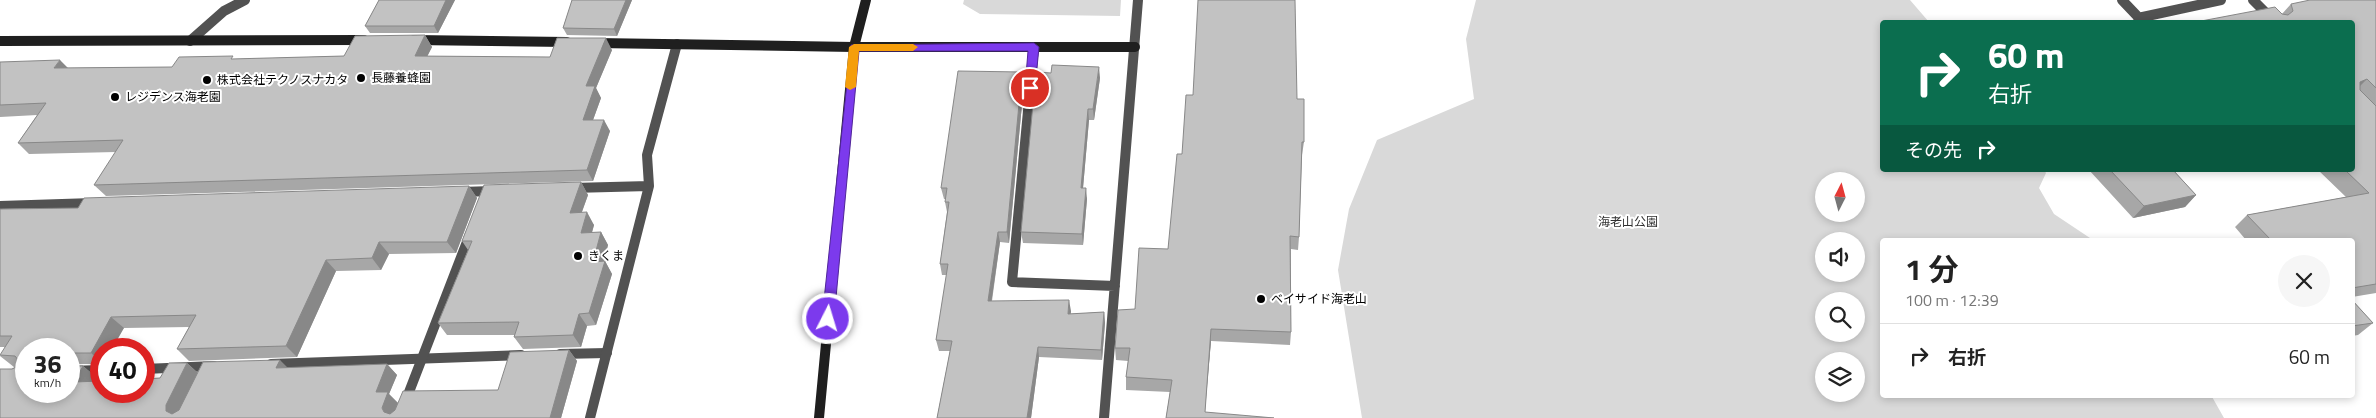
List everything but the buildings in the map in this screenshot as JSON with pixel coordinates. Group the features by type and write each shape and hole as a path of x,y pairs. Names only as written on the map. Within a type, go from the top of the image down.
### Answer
{"street":[{"path":"190,41 224,11 245,0"},
{"path":"818,418 854,47 866,0"},
{"path":"1104,418 1138,0"},
{"path":"2122,0 2141,20 2221,0"},
{"path":"2252,0 2273,20"},
{"path":"0,41 370,40"},
{"path":"400,40 854,47 1135,47"},
{"path":"590,418 649,186 647,154 677,44"},
{"path":"1034,47 1012,282 1115,286"},
{"path":"563,189 649,186"},
{"path":"447,192 485,196 506,191"},
{"path":"0,206 99,203"},
{"path":"399,418 476,219"},
{"path":"548,355 607,353"},
{"path":"259,364 529,355"},
{"path":"155,368 213,369"}],"green space":[{"path":"964,0 1121,0 1120,16 980,14 963,4"},
{"name":"海老山公園","path":"1476,0 1910,0 1927,20 1880,20 1880,172 2045,172 2039,188 2054,214 2090,238 1880,238 1880,398 2213,398 2224,418 1362,418 1338,270 1349,209 1377,140 1474,99 1466,39"}],"slow traffic":[{"path":"850,87 854,47 913,47"}],"place":[{"name":"長藤養蜂園","path":"361,78"},
{"name":"株式会社テクノスナカタ","path":"207,80"},
{"name":"レジデンス海老園","path":"115,97"},
{"name":"きくま","path":"578,256"},
{"name":"ベイサイド海老山","path":"1261,299"}],"route":[{"path":"828,319 854,47 1034,47 1030,88"}]}
